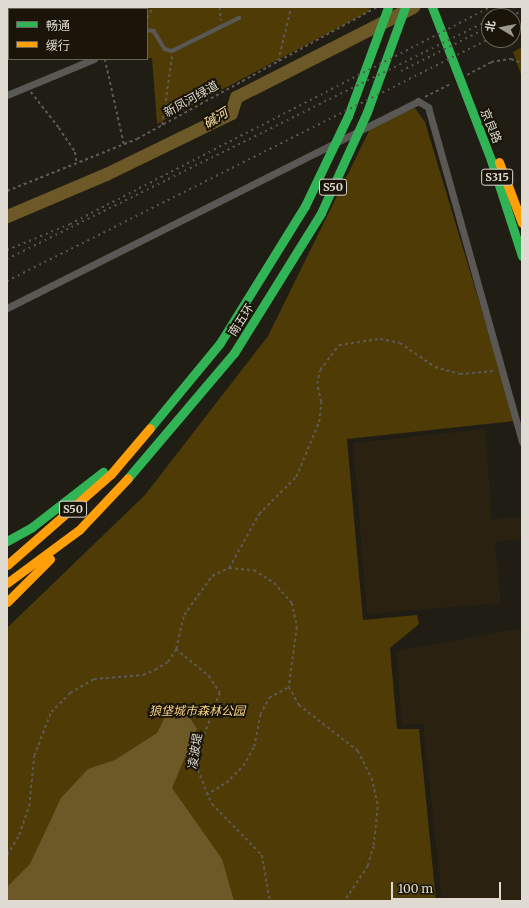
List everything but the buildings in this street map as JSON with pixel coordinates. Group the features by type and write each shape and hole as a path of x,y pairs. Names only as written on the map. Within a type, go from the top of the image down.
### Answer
{"main road":[{"name":"南五环","path":"7,565 105,480 134,448 220,343 305,206 348,116 388,7"},
{"name":"南五环","path":"7,583 79,530 124,484 234,353 321,213 367,112 405,7"},
{"name":"京良路","path":"432,7 522,223"},
{"name":"京良路","path":"439,7 522,256"},
{"path":"7,541 32,527 134,448"},
{"path":"7,602 79,530"}],"street":[{"path":"7,95 92,60"},
{"path":"7,308 418,101 428,107 522,442"}],"lane":[{"path":"148,30 154,31 165,48 172,51 239,18"}],"path":[{"path":"148,16 153,7"},
{"path":"220,7 222,27"},
{"path":"278,61 291,7"},
{"name":"新凤河绿道","path":"7,191 124,144 162,125 377,7"},
{"path":"162,125 172,51"},
{"path":"105,60 124,144"},
{"path":"26,87 59,128 75,152 78,163"},
{"path":"229,568 259,514 296,477 319,422 321,402 317,384 320,370 339,345 380,339 400,343 435,367 460,374 502,371"},
{"path":"7,855 19,835 29,806 34,756 51,712 70,693 94,679 143,675 168,662 176,649 184,615 198,593 212,576 229,568 254,570 274,583 292,603 297,626 289,687 298,705 358,751 372,778 378,807 374,846 368,866 345,901"},
{"name":"凌波堤","path":"176,649 209,676 220,693 203,739 198,770 206,795 234,830 262,855 270,901"},
{"path":"206,795 226,783 243,766 254,747 260,715 269,698 289,687"}],"shaded area":[{"path":"485,429 492,520 522,516 522,539 495,542 501,603 367,614 353,443"},
{"path":"522,628 522,901 442,901 423,724 402,725 396,651"},
{"path":"186,712 197,729 172,788 222,859 234,901 7,901 7,887 30,864 61,798 88,769 115,760 157,733 166,715"}],"green space":[{"path":"128,7 370,7 368,12 157,124 152,58 148,59 148,8"},
{"path":"522,47 522,77 513,52"},
{"name":"狼垡城市森林公园","path":"415,108 425,122 515,421 347,439 363,620 417,615 419,624 390,648 397,729 419,729 436,901 7,901 7,628 145,495 268,336 371,127"}],"waterway":[{"name":"碱河","path":"7,216 106,174 231,113 236,97 413,7"}],"railway":[{"path":"7,250 70,224 491,7"},
{"path":"7,259 481,24"},
{"path":"401,71 481,31"},
{"path":"7,281 481,43"}],"traffic: fast":[{"path":"150,428 220,343 305,206 348,116 388,7"},
{"path":"128,478 234,353 321,213 367,112 405,7"},
{"path":"432,7 491,160 522,256"},
{"path":"7,541 32,527 103,472"}],"traffic: slow":[{"path":"499,162 522,223"},
{"path":"7,565 111,474 150,428"},
{"path":"7,583 79,530 128,478"},
{"path":"7,602 50,559"}]}
